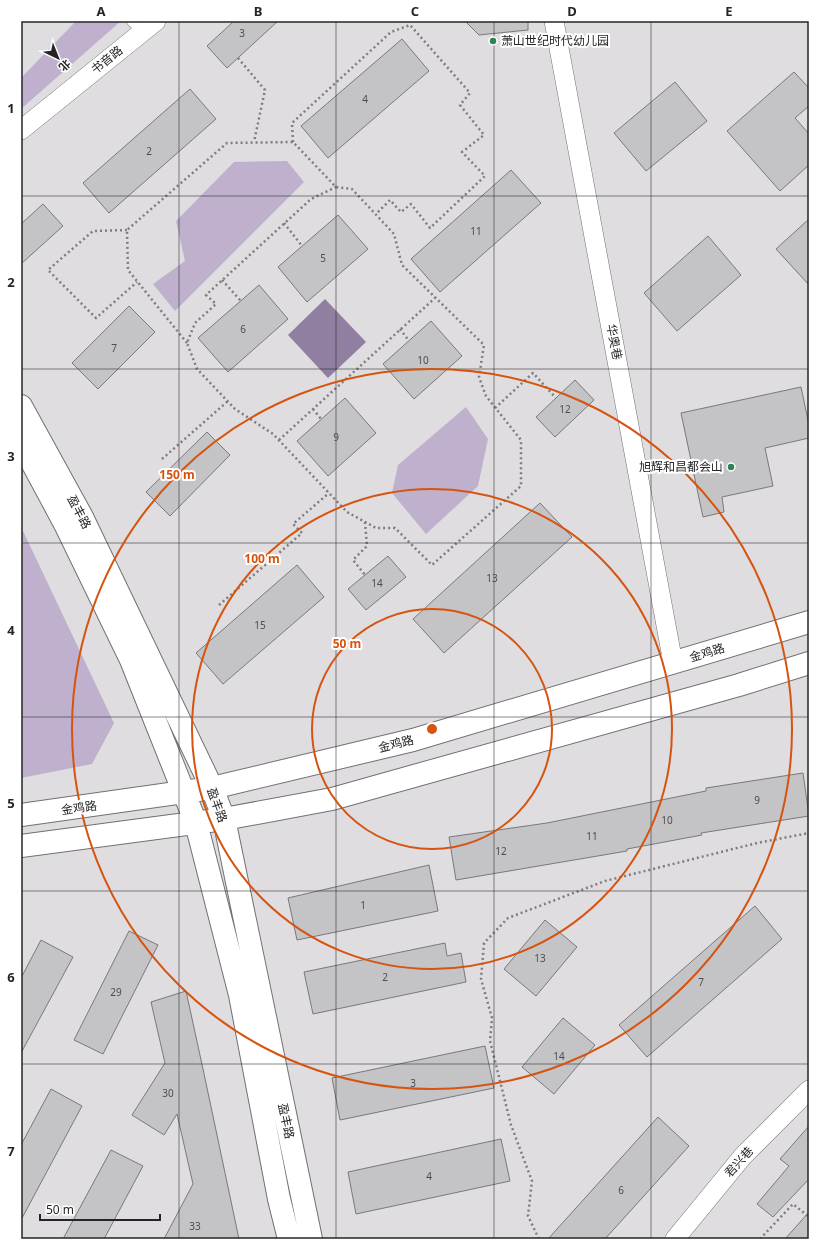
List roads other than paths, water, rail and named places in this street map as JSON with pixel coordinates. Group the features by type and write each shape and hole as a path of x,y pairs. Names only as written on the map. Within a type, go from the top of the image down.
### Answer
{"main road":[{"name":"盈丰路","path":"21,406 82,517 212,788 224,820 311,1239"},
{"name":"盈丰路","path":"21,442 65,524 131,660 185,792 196,823 240,995 279,1199 289,1239"},
{"name":"金鸡路","path":"21,815 212,788 413,740 809,622"},
{"path":"21,846 224,820 332,799 739,685 809,663"}],"street":[{"name":"华奥巷","path":"554,21 673,663"},
{"name":"书音路","path":"21,130 143,25"},
{"name":"君兴巷","path":"682,1236 743,1156 809,1090"}],"place":[{"name":"萧山世纪时代幼儿园","path":"493,41"},
{"name":"旭辉和昌都会山","path":"731,467"}]}
